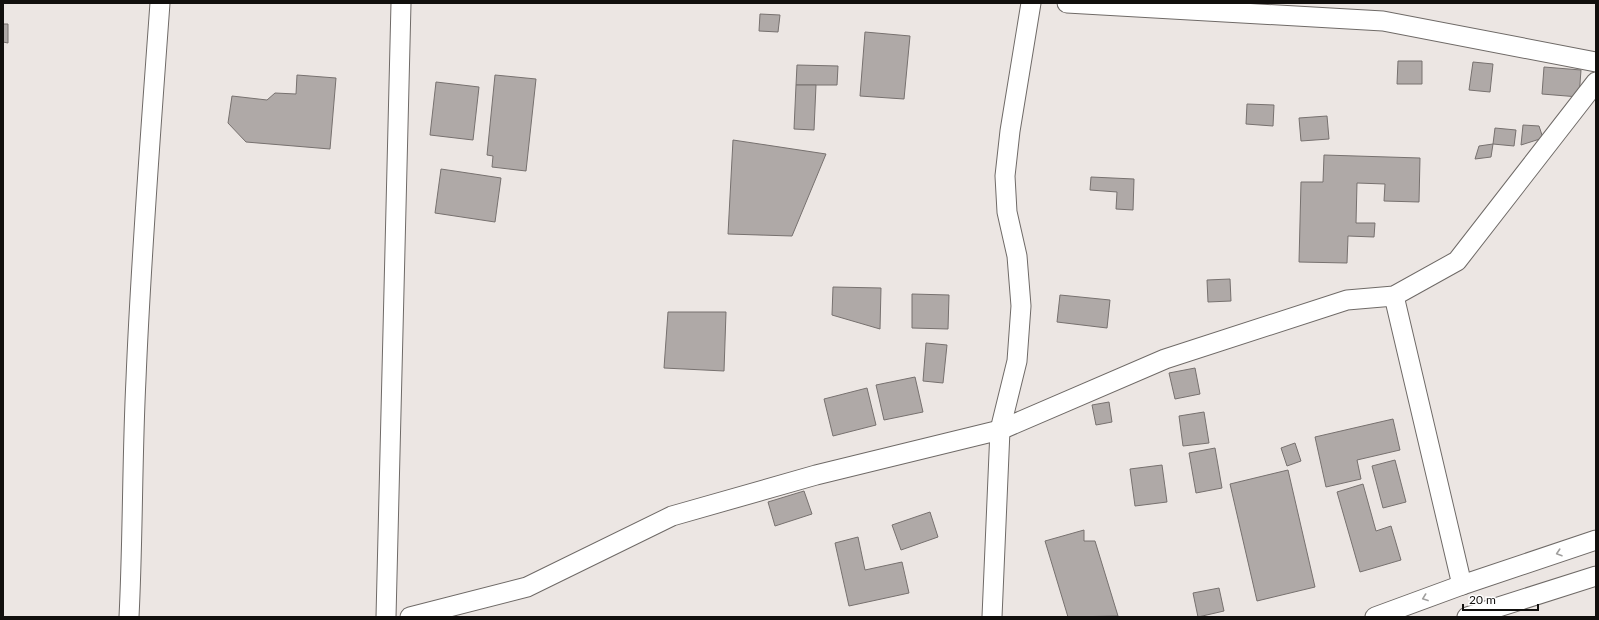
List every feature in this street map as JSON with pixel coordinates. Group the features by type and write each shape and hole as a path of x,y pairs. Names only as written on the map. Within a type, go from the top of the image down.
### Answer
{"street":[{"path":"130,617 133,534 135,381 144,224 160,3"},
{"path":"386,617 401,3"},
{"path":"992,617 1000,430 1017,361 1021,306 1017,256 1008,212 1005,176 1010,131 1031,3"},
{"path":"1067,3 1383,21 1596,62"},
{"path":"410,617 527,587 672,516 816,475 1000,430 1165,359 1347,300 1394,296 1457,261 1596,82"},
{"path":"1394,296 1462,585"},
{"path":"1375,617 1462,585 1596,540"},
{"path":"1467,617 1596,576"}],"building":[{"path":"760,14 780,15 778,32 759,31"},
{"path":"3,24 8,24 8,43 3,42"},
{"path":"865,32 910,36 904,99 860,96"},
{"path":"1398,61 1422,61 1422,84 1397,84"},
{"path":"1473,62 1493,64 1490,92 1469,90"},
{"path":"797,65 838,66 837,85 796,85"},
{"path":"1544,67 1581,70 1579,97 1542,94"},
{"path":"297,75 336,78 330,149 246,142 228,123 232,96 267,100 275,93 296,94"},
{"path":"495,75 536,79 526,171 492,167 493,156 487,155"},
{"path":"436,82 479,87 473,140 430,135"},
{"path":"796,85 816,85 814,130 794,129"},
{"path":"1247,104 1274,105 1273,126 1246,124"},
{"path":"1327,116 1329,139 1301,141 1299,118"},
{"path":"1523,125 1539,126 1543,138 1521,145"},
{"path":"1495,128 1516,130 1514,146 1493,144"},
{"path":"733,140 826,154 792,236 728,234"},
{"path":"1493,144 1491,157 1475,159 1479,146"},
{"path":"1324,155 1420,158 1419,202 1384,201 1385,184 1357,183 1356,223 1375,223 1374,237 1348,236 1347,263 1299,262 1301,182 1323,182"},
{"path":"441,169 501,178 495,222 435,213"},
{"path":"1091,177 1134,179 1133,210 1116,209 1117,192 1090,190"},
{"path":"1230,279 1231,301 1208,302 1207,280"},
{"path":"833,287 881,288 880,329 832,315"},
{"path":"912,294 949,295 948,329 912,328"},
{"path":"1060,295 1110,300 1107,328 1057,322"},
{"path":"668,312 726,312 724,371 664,368"},
{"path":"926,343 947,345 943,383 923,381"},
{"path":"1195,368 1200,394 1175,399 1169,373"},
{"path":"915,377 923,412 884,420 876,385"},
{"path":"867,388 876,425 833,436 824,399"},
{"path":"1109,402 1112,422 1096,425 1092,405"},
{"path":"1204,412 1209,443 1183,446 1179,416"},
{"path":"1393,419 1400,450 1357,460 1361,479 1326,487 1315,437"},
{"path":"1295,443 1301,461 1287,466 1281,448"},
{"path":"1215,448 1222,488 1196,493 1189,453"},
{"path":"1395,460 1406,502 1383,508 1372,466"},
{"path":"1162,465 1167,502 1135,506 1130,469"},
{"path":"1288,470 1315,587 1257,601 1230,484"},
{"path":"1363,484 1376,531 1391,526 1401,560 1360,572 1337,492"},
{"path":"804,491 812,514 775,526 768,502"},
{"path":"930,512 938,537 901,550 892,525"},
{"path":"1084,530 1084,541 1095,541 1118,616 1068,617 1045,541"},
{"path":"858,537 865,570 902,562 909,593 849,606 835,543"},
{"path":"1219,588 1224,611 1198,617 1193,593"}]}
